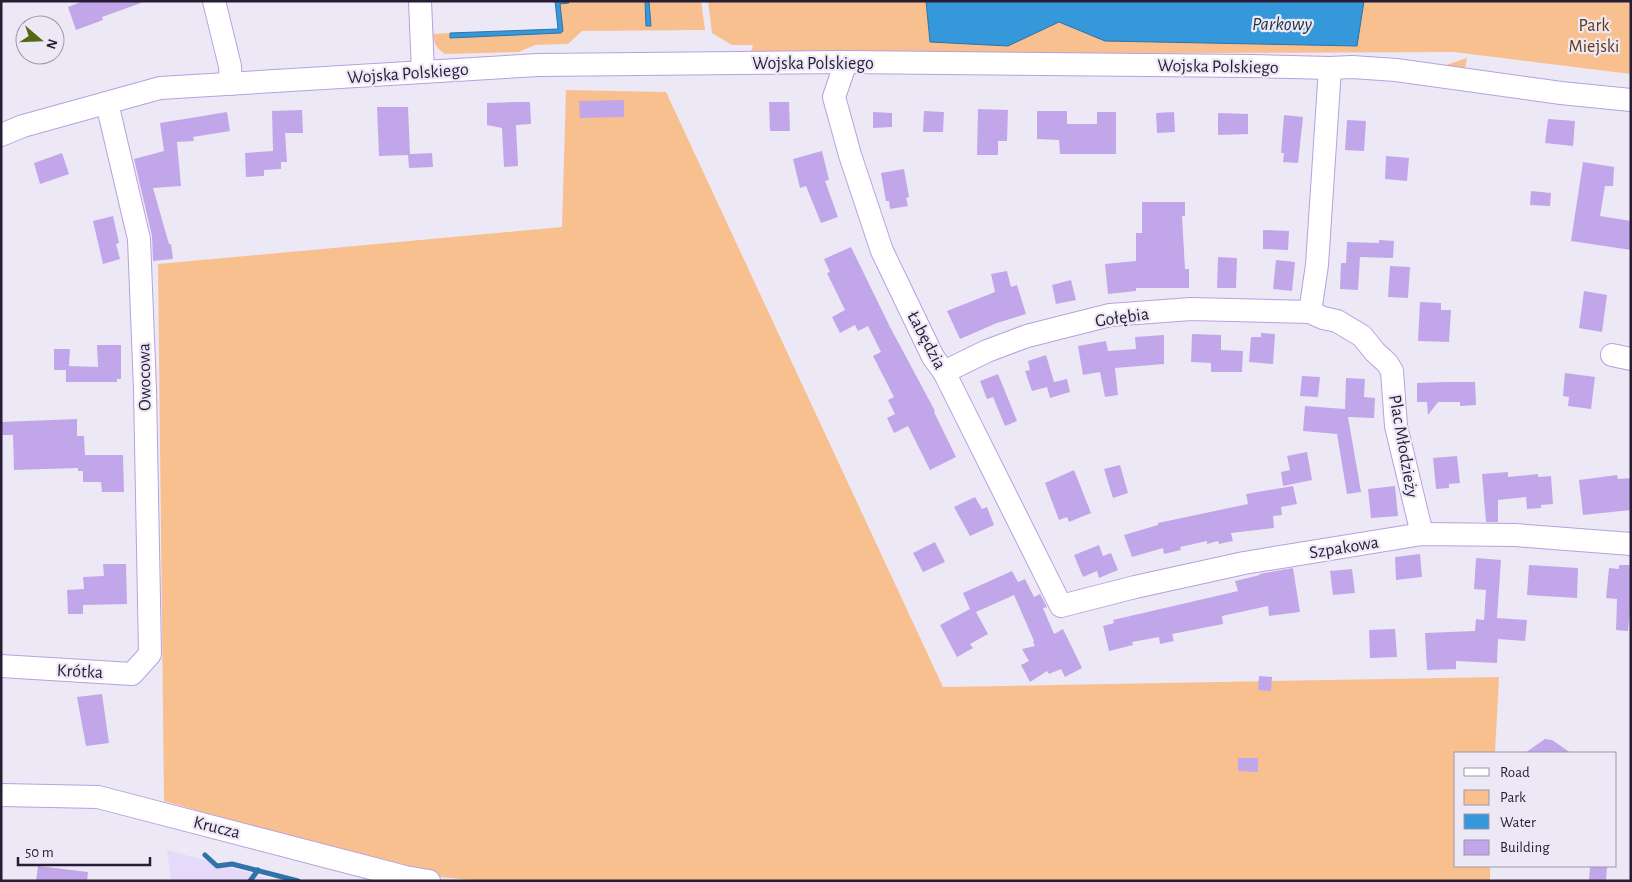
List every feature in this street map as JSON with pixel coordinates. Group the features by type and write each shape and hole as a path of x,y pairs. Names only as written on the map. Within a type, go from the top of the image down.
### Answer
{"street":[{"path":"214,1 230,66 231,84"},
{"path":"420,1 423,72"},
{"name":"Wojska Polskiego","path":"1,135 23,126 160,88 538,65 846,62 1352,67 1396,70 1561,93 1631,100"},
{"name":"Łabędzia","path":"846,62 834,98 850,155 882,251 933,357 944,372 1062,606"},
{"path":"1316,315 1317,265 1330,68"},
{"name":"Owocowa","path":"107,103 139,240 145,399 150,654"},
{"name":"Gołębia","path":"944,372 987,351 1027,336 1110,315 1191,309 1316,315"},
{"name":"Plac Młodzieży","path":"1316,315 1337,321 1362,336 1375,352 1388,363 1392,371 1396,426 1422,534"},
{"name":"Szpakowa","path":"1062,606 1135,587 1244,563 1422,534 1515,535 1631,544"},
{"name":"Krótka","path":"1,666 132,674 150,654"},
{"name":"Krucza","path":"1,795 98,797 405,877 429,881"}],"shaded area":[{"path":"167,850 222,865 276,881 171,881"}],"green space":[{"path":"568,1 701,1 705,30 582,31 568,44 535,45 519,52 445,54 436,46 434,40 433,34 450,33 450,38 563,31 559,4 568,3"},
{"name":"Park Miejski","path":"708,1 1631,1 1631,74 1454,52 935,54 751,51 753,45 732,45 712,33"},
{"path":"1467,58 1465,68 1410,62 1446,65"},
{"path":"566,90 666,92 943,687 1499,677 1495,752 1454,752 1454,867 1490,867 1490,881 484,881 427,876 164,801 158,264 562,227"}],"water":[{"path":"555,1 568,1 569,3 560,4 563,31 561,33 450,38 450,33 558,29"},
{"path":"645,1 649,1 651,26 646,26"},
{"name":"Parkowy","path":"926,1 1364,1 1357,46 1105,41 1059,22 1008,46 930,42"}],"building":[{"path":"83,1 141,1 141,3 102,17 103,20 76,30 68,7"},
{"path":"624,100 624,117 580,118 579,101"},
{"path":"530,102 531,124 516,125 518,166 504,167 502,128 487,125 487,103"},
{"path":"769,102 789,102 790,131 770,131"},
{"path":"377,107 408,107 410,154 432,153 433,167 409,168 408,155 379,156"},
{"path":"978,109 1008,110 1007,141 998,141 998,155 977,155"},
{"path":"302,110 303,133 285,133 287,162 281,162 281,169 264,170 264,176 246,177 245,153 273,151 272,111"},
{"path":"924,111 944,112 943,132 923,132"},
{"path":"1037,111 1067,111 1067,124 1097,124 1097,112 1116,112 1116,154 1060,154 1059,140 1037,139"},
{"path":"227,112 230,131 193,137 194,141 177,142 181,186 153,188 169,244 171,244 173,259 153,261 152,236 134,159 164,151 160,123"},
{"path":"873,112 892,113 892,127 873,128"},
{"path":"1174,112 1175,132 1157,133 1156,113"},
{"path":"1218,113 1248,114 1248,134 1218,135"},
{"path":"1284,115 1303,117 1298,163 1283,162 1284,153 1281,153"},
{"path":"1548,119 1575,121 1573,146 1545,143"},
{"path":"1347,120 1366,121 1364,151 1345,150"},
{"path":"822,151 829,180 825,181 838,217 821,223 806,186 800,188 793,159"},
{"path":"62,153 69,174 40,184 34,163"},
{"path":"1386,156 1409,158 1407,181 1385,179"},
{"path":"1583,162 1614,167 1613,186 1605,186 1600,216 1631,221 1631,250 1571,241"},
{"path":"904,169 909,197 906,198 908,206 890,209 889,201 886,201 881,173"},
{"path":"1531,191 1551,193 1550,206 1530,205"},
{"path":"1142,202 1185,202 1185,216 1182,216 1185,269 1189,269 1189,288 1136,288 1136,291 1108,294 1105,264 1136,261 1136,233 1142,233"},
{"path":"113,216 119,243 116,244 120,259 103,264 93,221"},
{"path":"1263,230 1289,231 1288,250 1263,249"},
{"path":"1379,240 1394,241 1393,258 1360,257 1358,290 1340,289 1341,263 1346,263 1347,242 1379,243"},
{"path":"851,247 890,327 935,411 956,457 930,470 908,426 894,433 887,418 895,414 888,400 894,397 873,356 881,352 868,326 858,331 855,325 840,333 832,317 845,310 827,273 830,272 824,259"},
{"path":"1218,257 1237,258 1236,288 1217,288"},
{"path":"1276,260 1295,262 1292,291 1273,289"},
{"path":"1390,266 1410,267 1408,298 1388,297"},
{"path":"1007,271 1011,287 1017,285 1026,314 997,323 960,339 947,311 995,292 991,274"},
{"path":"1071,280 1076,300 1056,304 1052,285"},
{"path":"1584,291 1607,295 1602,332 1579,328"},
{"path":"1420,302 1441,303 1441,310 1451,310 1449,342 1418,341"},
{"path":"1261,333 1275,334 1273,364 1249,362 1251,337 1261,337"},
{"path":"1192,334 1221,335 1221,350 1243,351 1242,372 1211,372 1211,363 1191,362"},
{"path":"1164,335 1164,364 1115,368 1118,395 1105,397 1100,372 1083,375 1078,346 1106,341 1108,351 1136,349 1135,337"},
{"path":"97,345 121,345 121,379 117,379 117,382 66,382 66,370 54,370 54,349 70,349 69,366 98,367"},
{"path":"1046,355 1054,382 1067,379 1070,392 1050,398 1047,387 1032,391 1025,371 1030,370 1028,361"},
{"path":"1565,373 1595,377 1591,409 1568,406 1569,397 1563,396"},
{"path":"998,374 1017,421 1005,426 993,397 987,399 980,381"},
{"path":"1302,376 1320,377 1318,397 1300,396"},
{"path":"1346,378 1365,379 1364,397 1375,398 1374,418 1348,417 1361,492 1347,494 1337,434 1303,431 1305,406 1345,409"},
{"path":"1475,382 1476,405 1460,406 1460,402 1438,402 1428,415 1427,402 1417,402 1417,383"},
{"path":"77,419 77,436 84,436 85,455 123,455 124,492 102,492 101,482 83,482 83,471 78,471 78,468 14,470 13,435 1,435 1,422"},
{"path":"1307,452 1312,480 1283,486 1281,472 1290,470 1287,456"},
{"path":"1457,456 1460,483 1449,484 1449,488 1436,489 1433,458"},
{"path":"1120,465 1128,493 1113,498 1104,469"},
{"path":"1074,470 1091,513 1069,522 1067,517 1059,520 1045,483"},
{"path":"1508,472 1508,477 1538,474 1538,477 1551,476 1553,504 1541,505 1541,508 1527,509 1526,497 1498,500 1498,522 1486,522 1482,474"},
{"path":"1617,475 1618,479 1631,478 1631,510 1583,515 1579,480"},
{"path":"1293,486 1297,504 1281,507 1282,515 1273,516 1274,528 1231,533 1233,541 1219,544 1218,541 1207,544 1207,541 1180,547 1181,550 1164,554 1163,548 1132,557 1124,535 1158,525 1158,523 1248,504 1246,494"},
{"path":"1395,486 1398,516 1371,518 1368,489"},
{"path":"975,497 982,509 987,507 994,525 970,536 954,507"},
{"path":"935,542 945,562 923,572 913,553"},
{"path":"1099,545 1103,556 1111,553 1118,570 1099,578 1097,571 1083,577 1074,555"},
{"path":"1420,554 1422,577 1396,580 1395,557"},
{"path":"1476,558 1501,560 1497,618 1527,620 1525,641 1498,639 1497,663 1456,661 1456,669 1427,670 1425,633 1475,631 1476,619 1484,620 1486,590 1474,589"},
{"path":"103,564 126,564 127,604 83,605 83,614 68,614 67,590 84,589 83,577 104,576"},
{"path":"1529,565 1578,568 1577,598 1527,595"},
{"path":"1619,565 1631,565 1631,600 1628,631 1616,630 1617,599 1606,598 1609,568 1619,569"},
{"path":"1293,568 1300,612 1269,616 1268,606 1222,616 1223,624 1172,634 1174,641 1160,644 1159,637 1132,642 1133,645 1109,651 1103,626 1114,623 1113,620 1238,591 1235,581 1259,574"},
{"path":"1352,569 1355,593 1333,595 1330,571"},
{"path":"1012,571 1018,582 1025,579 1034,597 1040,594 1047,607 1043,608 1054,634 1063,629 1082,668 1065,677 1061,669 1049,674 1047,671 1030,682 1021,665 1029,661 1022,649 1035,646 1014,595 976,612 988,634 970,644 973,648 957,657 940,625 970,609 963,593"},
{"path":"1395,629 1397,657 1370,658 1369,630"},
{"path":"1259,676 1272,677 1271,691 1258,690"},
{"path":"102,694 109,743 86,746 77,697"},
{"path":"1545,739 1552,740 1570,752 1526,752"},
{"path":"1238,758 1258,758 1258,772 1238,771"},
{"path":"38,866 88,872 87,881 36,881"},
{"path":"1590,867 1607,867 1606,881 1589,881"}],"waterway":[{"path":"205,855 217,866 232,864 298,881"},
{"path":"250,881 258,870"}]}
